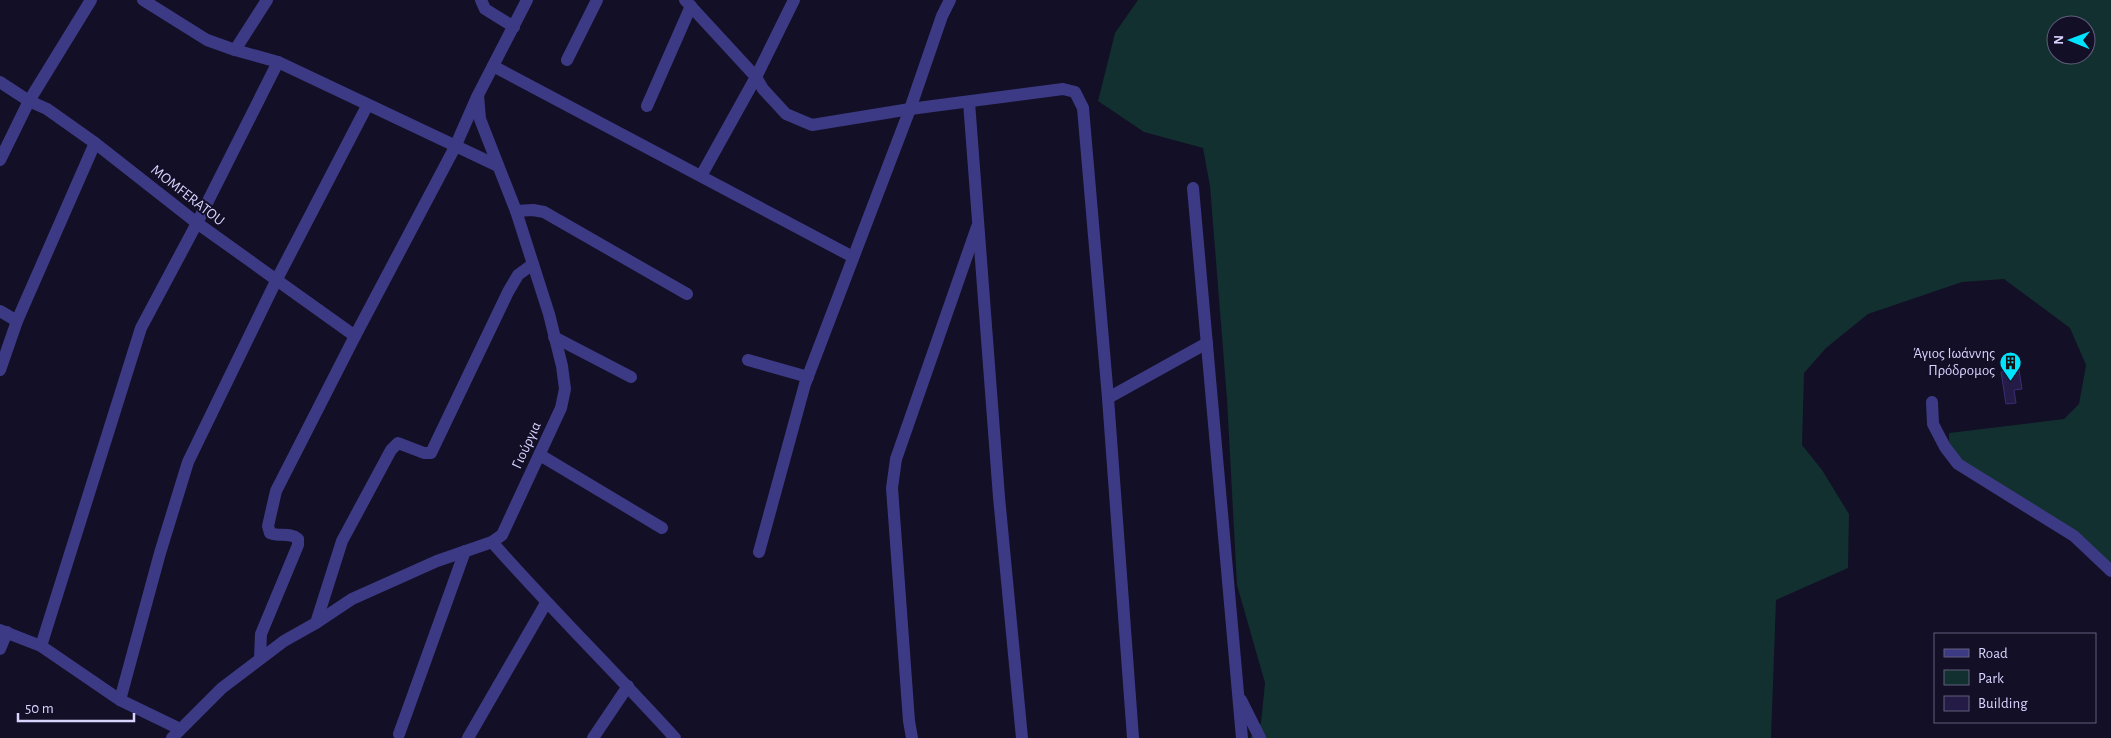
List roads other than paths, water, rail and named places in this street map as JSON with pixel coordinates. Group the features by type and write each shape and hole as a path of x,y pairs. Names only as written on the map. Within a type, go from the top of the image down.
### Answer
{"street":[{"path":"0,160 29,101 91,0"},
{"path":"235,50 266,0"},
{"path":"481,0 485,9 514,26"},
{"path":"260,658 261,634 298,545 298,539 294,535 276,536 270,533 268,526 276,491 455,147 478,95 527,0"},
{"path":"567,60 596,0"},
{"path":"701,176 756,77 794,0"},
{"path":"759,552 808,377 910,109 942,16 950,0"},
{"path":"147,1 206,40 278,62 367,106 498,166"},
{"path":"648,106 688,3 756,77 763,89 786,114 812,125 910,109 1063,88 1075,92 1083,108 1108,398 1133,738"},
{"path":"41,646 141,328 197,223 278,62"},
{"path":"493,66 853,257"},
{"name":"MOMFERATOU","path":"0,82 29,101 47,109 95,143 197,223 355,336"},
{"name":"Γιούργια","path":"478,95 480,119 516,211 549,314 562,366 565,389 561,408 502,535 492,542"},
{"path":"969,102 999,497 1022,738"},
{"path":"120,700 160,553 188,462 276,281 367,106"},
{"path":"0,370 17,321 95,143"},
{"path":"1193,188 1242,738"},
{"path":"516,211 533,210 544,212 687,294"},
{"path":"912,738 909,721 892,488 894,469 978,222"},
{"path":"316,623 342,541 391,450 398,444 424,453 431,453 508,292 518,275 532,264"},
{"path":"0,311 17,321"},
{"path":"554,337 631,377"},
{"path":"1108,398 1207,343"},
{"path":"748,360 808,377"},
{"path":"1932,402 1933,424 1958,464 2074,536 2111,571"},
{"path":"540,455 662,528"},
{"path":"0,650 4,631 41,646 120,700 176,733 222,688 260,658 352,599 437,561 492,542 546,603 628,686 674,738"},
{"path":"398,734 465,551"},
{"path":"468,738 546,603"},
{"path":"593,738 628,686"},
{"path":"1238,694 1260,738"}],"place":[{"name":"Άγιος Ιωάννης Πρόδρομος","path":"2011,381"}]}
